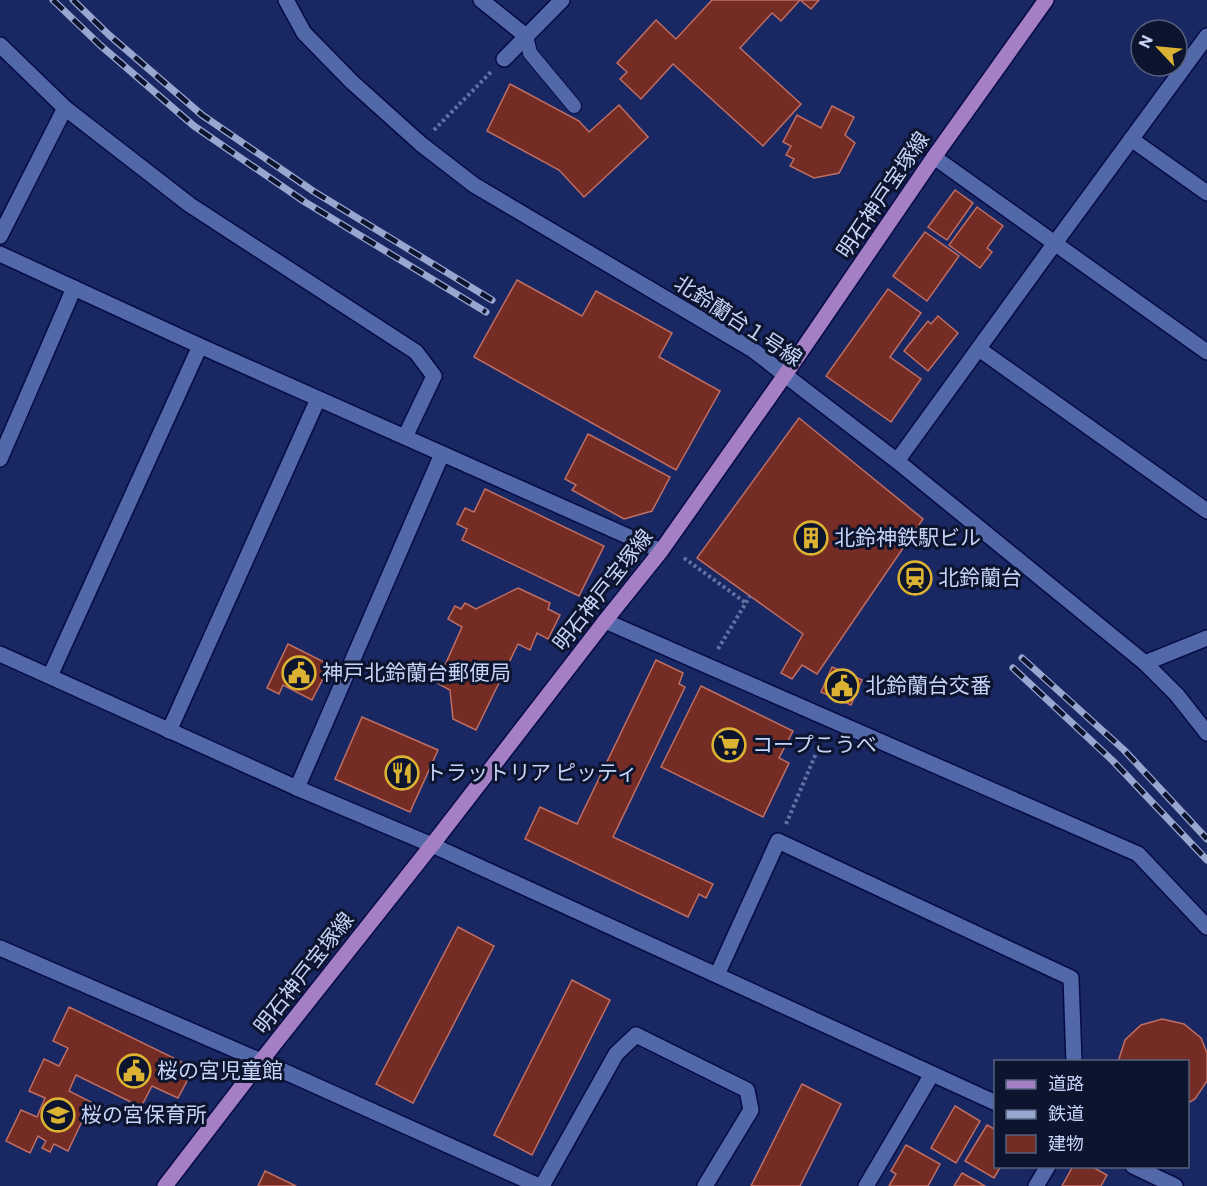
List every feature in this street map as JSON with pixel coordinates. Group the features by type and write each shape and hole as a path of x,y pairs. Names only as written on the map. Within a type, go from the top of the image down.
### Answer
{"main road":[{"name":"明石神戸宝塚線","path":"165,1186 261,1060 661,551 1046,0"}],"street":[{"name":"北鈴蘭台１号線","path":"286,0 304,33 352,82 421,144 474,185 753,350 897,461 1145,663 1177,695 1207,734"},
{"path":"481,0 526,36"},
{"path":"504,59 562,0"},
{"path":"897,461 1207,36"},
{"path":"0,45 64,108 190,205 416,352 434,376 405,437"},
{"path":"0,236 64,108"},
{"path":"1131,139 1207,193"},
{"path":"934,158 1207,352"},
{"path":"0,254 200,346 661,551"},
{"path":"0,459 74,288"},
{"path":"50,676 200,346"},
{"path":"979,348 1207,512"},
{"path":"169,731 318,399"},
{"path":"297,788 442,454"},
{"path":"605,621 1138,854 1207,927"},
{"path":"1145,663 1207,638"},
{"path":"0,654 297,788 432,845 994,1102"},
{"path":"717,975 778,841 1071,978 1074,1060"},
{"path":"0,948 261,1060 540,1186 616,1054 636,1035 747,1090 751,1110 705,1186"},
{"path":"866,1186 932,1074"},
{"path":"1036,1186 1047,1168"},
{"path":"1134,1168 1175,1186"}],"lane":[{"path":"526,36 530,53 574,106"}],"path":[{"path":"421,144 504,59"},
{"path":"684,558 746,603"},
{"path":"717,649 750,596"},
{"path":"778,841 831,720"}],"building":[{"path":"712,0 800,0 781,21 772,13 740,48 801,104 763,146 673,64 641,99 620,79 627,72 617,63 656,20 676,39"},
{"path":"800,0 819,0 811,9"},
{"path":"510,84 579,121 589,132 619,105 648,137 584,197 559,170 487,131"},
{"path":"832,106 854,117 845,135 855,143 839,173 814,178 790,166 794,159 786,155 791,146 783,142 797,115 821,128"},
{"path":"955,190 973,203 947,240 928,227"},
{"path":"977,207 1003,226 987,248 992,252 980,268 949,245"},
{"path":"925,232 959,256 927,301 893,276"},
{"path":"517,280 582,316 596,291 672,333 659,357 720,391 676,470 474,357"},
{"path":"888,289 921,313 890,357 921,379 891,422 826,376"},
{"path":"938,316 958,333 928,371 904,351 928,321 931,324"},
{"name":"北鈴神鉄駅ビル","path":"799,418 923,519 817,674 802,665 792,679 781,673 803,634 697,558"},
{"path":"588,434 670,477 652,511 624,519 572,490 576,485 565,479"},
{"path":"485,489 604,546 579,596 462,540 467,529 457,524 465,508 474,512"},
{"path":"518,588 550,603 548,609 560,615 548,639 537,633 530,650 518,644 476,730 453,719 450,690 437,683 462,627 448,619 455,606 461,609 465,603 476,609"},
{"path":"288,644 330,665 312,700 283,685 279,694 267,688"},
{"path":"656,660 683,673 679,684 685,687 613,837 713,884 706,898 699,894 688,917 525,839 540,807 577,824"},
{"name":"北鈴蘭台交番","path":"832,667 862,680 851,705 821,692"},
{"name":"コープこうべ","path":"701,686 793,731 779,758 789,763 763,817 661,767"},
{"path":"362,717 438,750 410,812 335,779"},
{"path":"458,927 494,946 413,1103 376,1084"},
{"path":"572,980 610,1000 532,1155 494,1135"},
{"path":"69,1007 182,1062 176,1073 188,1079 178,1098 152,1086 141,1107 76,1075 69,1091 91,1102 68,1151 54,1144 50,1152 42,1148 46,1141 38,1136 30,1153 6,1141 21,1110 37,1117 45,1098 29,1091 44,1059 59,1066 68,1048 53,1041"},
{"path":"1162,1019 1184,1024 1201,1038 1207,1053 1207,1081 1195,1099 1189,1102 1189,1060 1119,1060 1125,1040 1141,1025"},
{"path":"802,1084 841,1104 800,1186 751,1186"},
{"path":"955,1106 980,1121 956,1163 931,1148"},
{"path":"987,1125 994,1129 994,1168 1000,1168 994,1178 965,1161"},
{"path":"906,1145 940,1164 928,1186 889,1186 896,1174 891,1171"},
{"path":"1072,1168 1095,1168 1107,1175 1101,1186 1062,1186"},
{"path":"265,1171 296,1186 258,1186"},
{"path":"962,1173 980,1183 985,1186 954,1186"}],"railway":[{"path":"53,0 100,45 194,126 305,202 486,312"},
{"path":"73,0 109,35 202,115 313,191 492,300"},
{"path":"1022,658 1124,750 1207,839"},
{"path":"1013,668 1113,761 1207,860"}],"place":[{"name":"北鈴神鉄駅ビル","path":"811,538"},
{"name":"北鈴蘭台","path":"915,578"},
{"name":"神戸北鈴蘭台郵便局","path":"299,673"},
{"name":"北鈴蘭台交番","path":"842,686"},
{"name":"コープこうべ","path":"729,745"},
{"name":"トラットリア ピッティ","path":"402,773"},
{"name":"桜の宮児童館","path":"134,1071"},
{"name":"桜の宮保育所","path":"58,1115"}]}
